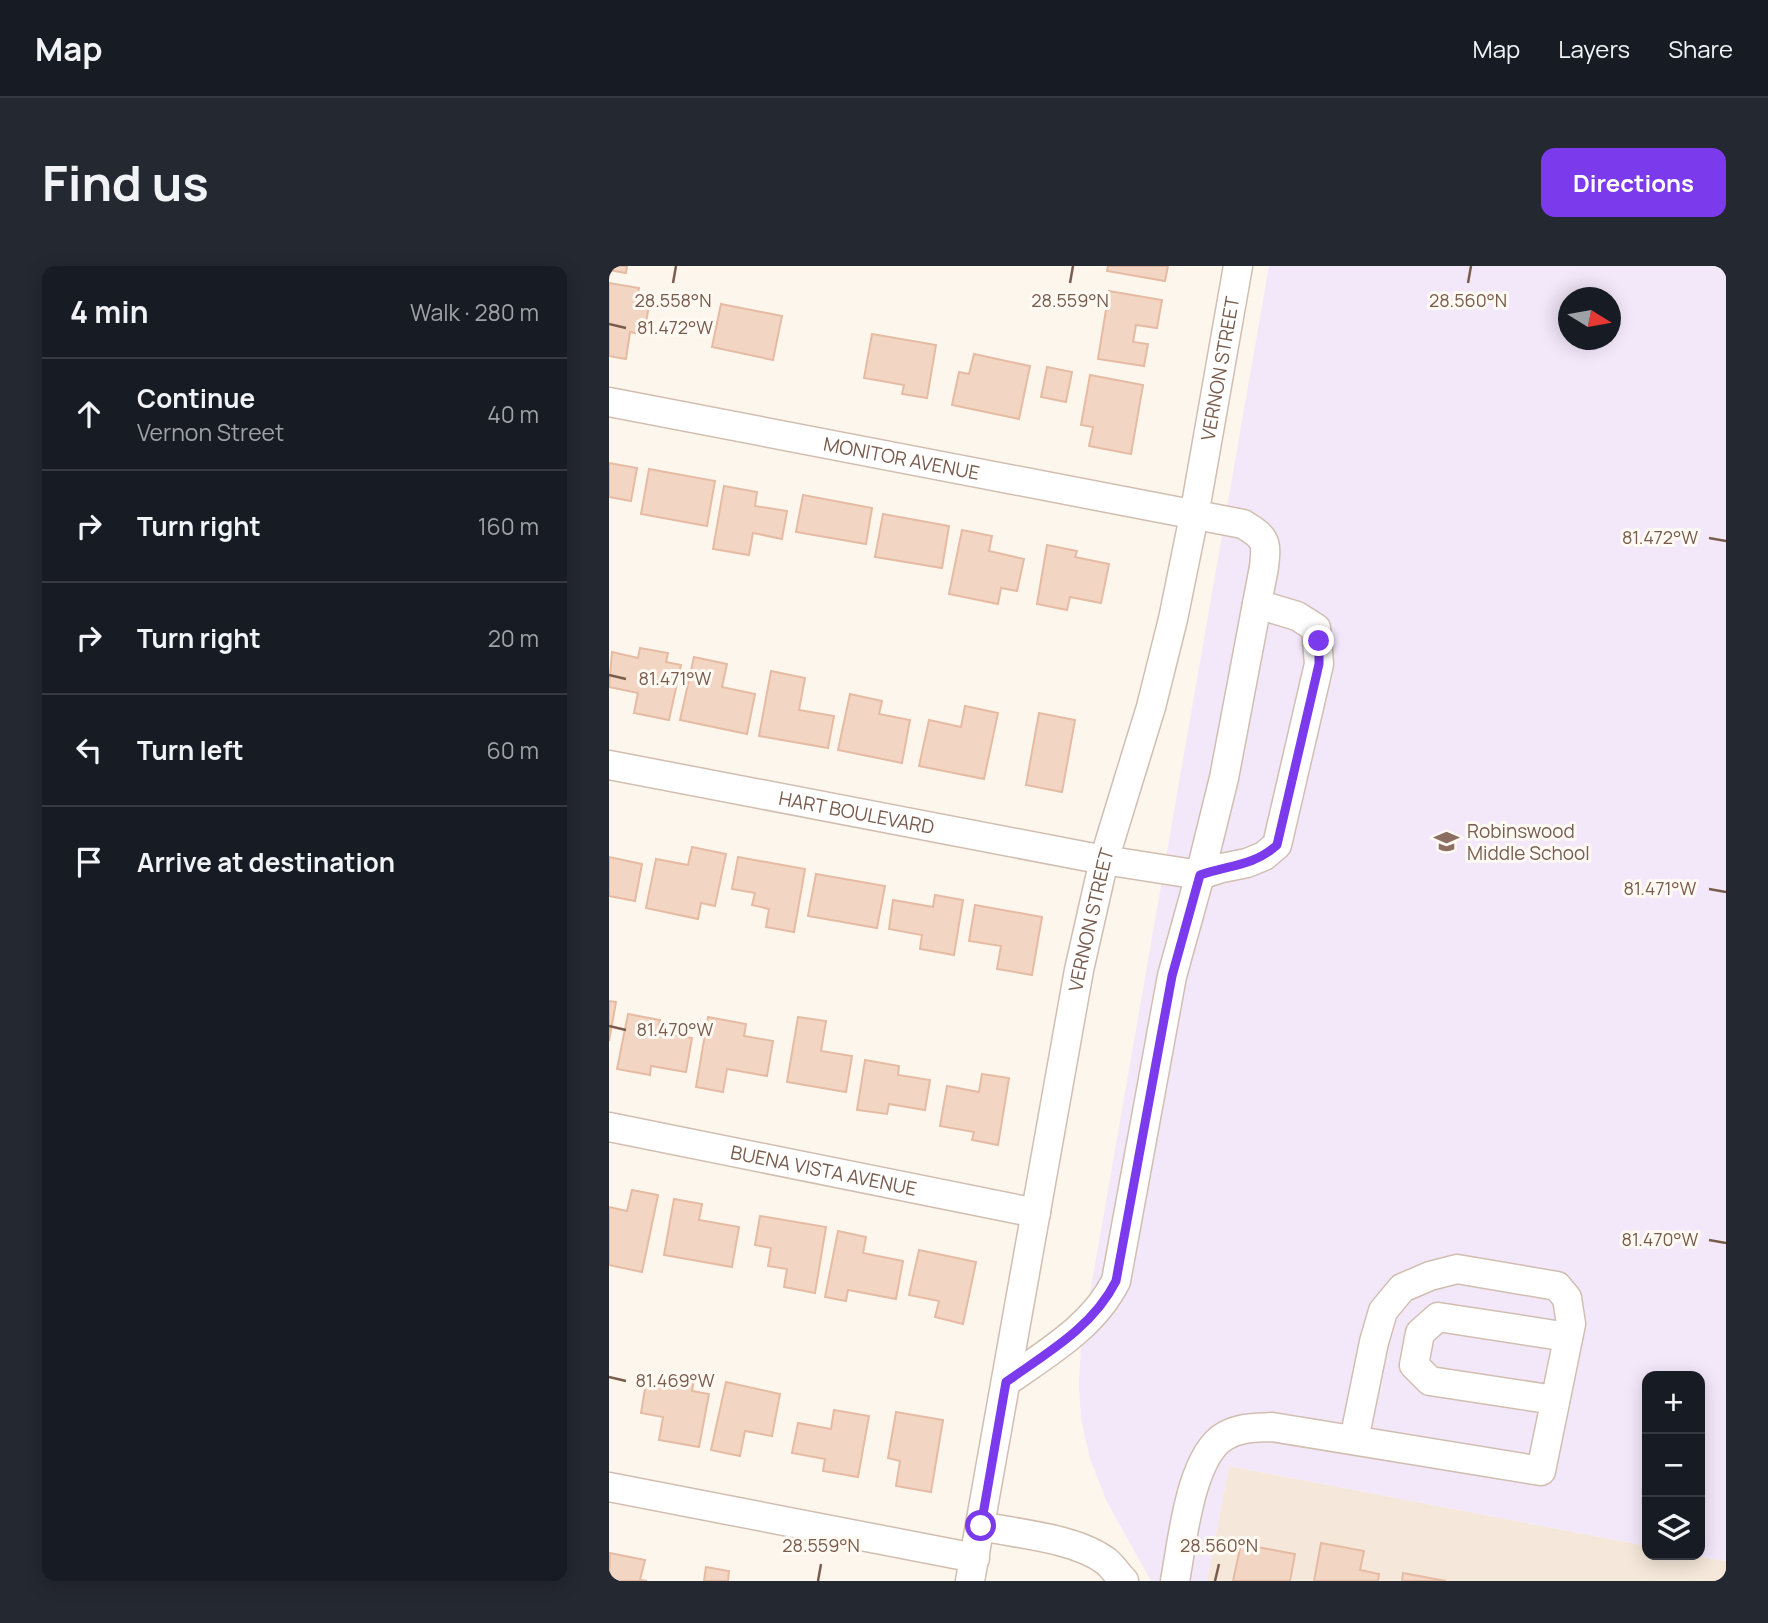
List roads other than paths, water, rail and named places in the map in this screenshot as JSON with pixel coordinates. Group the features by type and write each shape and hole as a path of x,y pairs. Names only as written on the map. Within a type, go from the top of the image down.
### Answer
{"street":[{"name":"VERNON STREET","path":"972,1570 1074,996 1104,860 1151,707 1173,619 1238,266"},
{"name":"MONITOR AVENUE","path":"609,402 1243,524 1262,536 1266,547 1257,604"},
{"path":"1006,1382 1089,1320 1109,1296 1116,1281 1172,976 1224,778 1257,604 1297,616 1316,628 1319,664 1277,845 1264,856 1247,863 1200,875"},
{"name":"HART BOULEVARD","path":"609,765 1104,860 1200,875"},
{"name":"BUENA VISTA AVENUE","path":"609,1127 1036,1213"},
{"path":"1175,1581 1195,1483 1206,1457 1222,1437 1243,1428 1272,1427 1541,1471 1569,1331 1567,1297 1557,1286 1457,1269 1430,1276 1402,1288 1383,1311 1374,1342 1355,1440"},
{"path":"1555,1400 1430,1381 1414,1365 1420,1333 1438,1317 1569,1331"},
{"path":"609,1487 972,1570"},
{"path":"981,1526 1089,1551 1107,1562 1125,1581"}],"place":[{"name":"Robinswood Middle School","path":"1447,842"}]}
